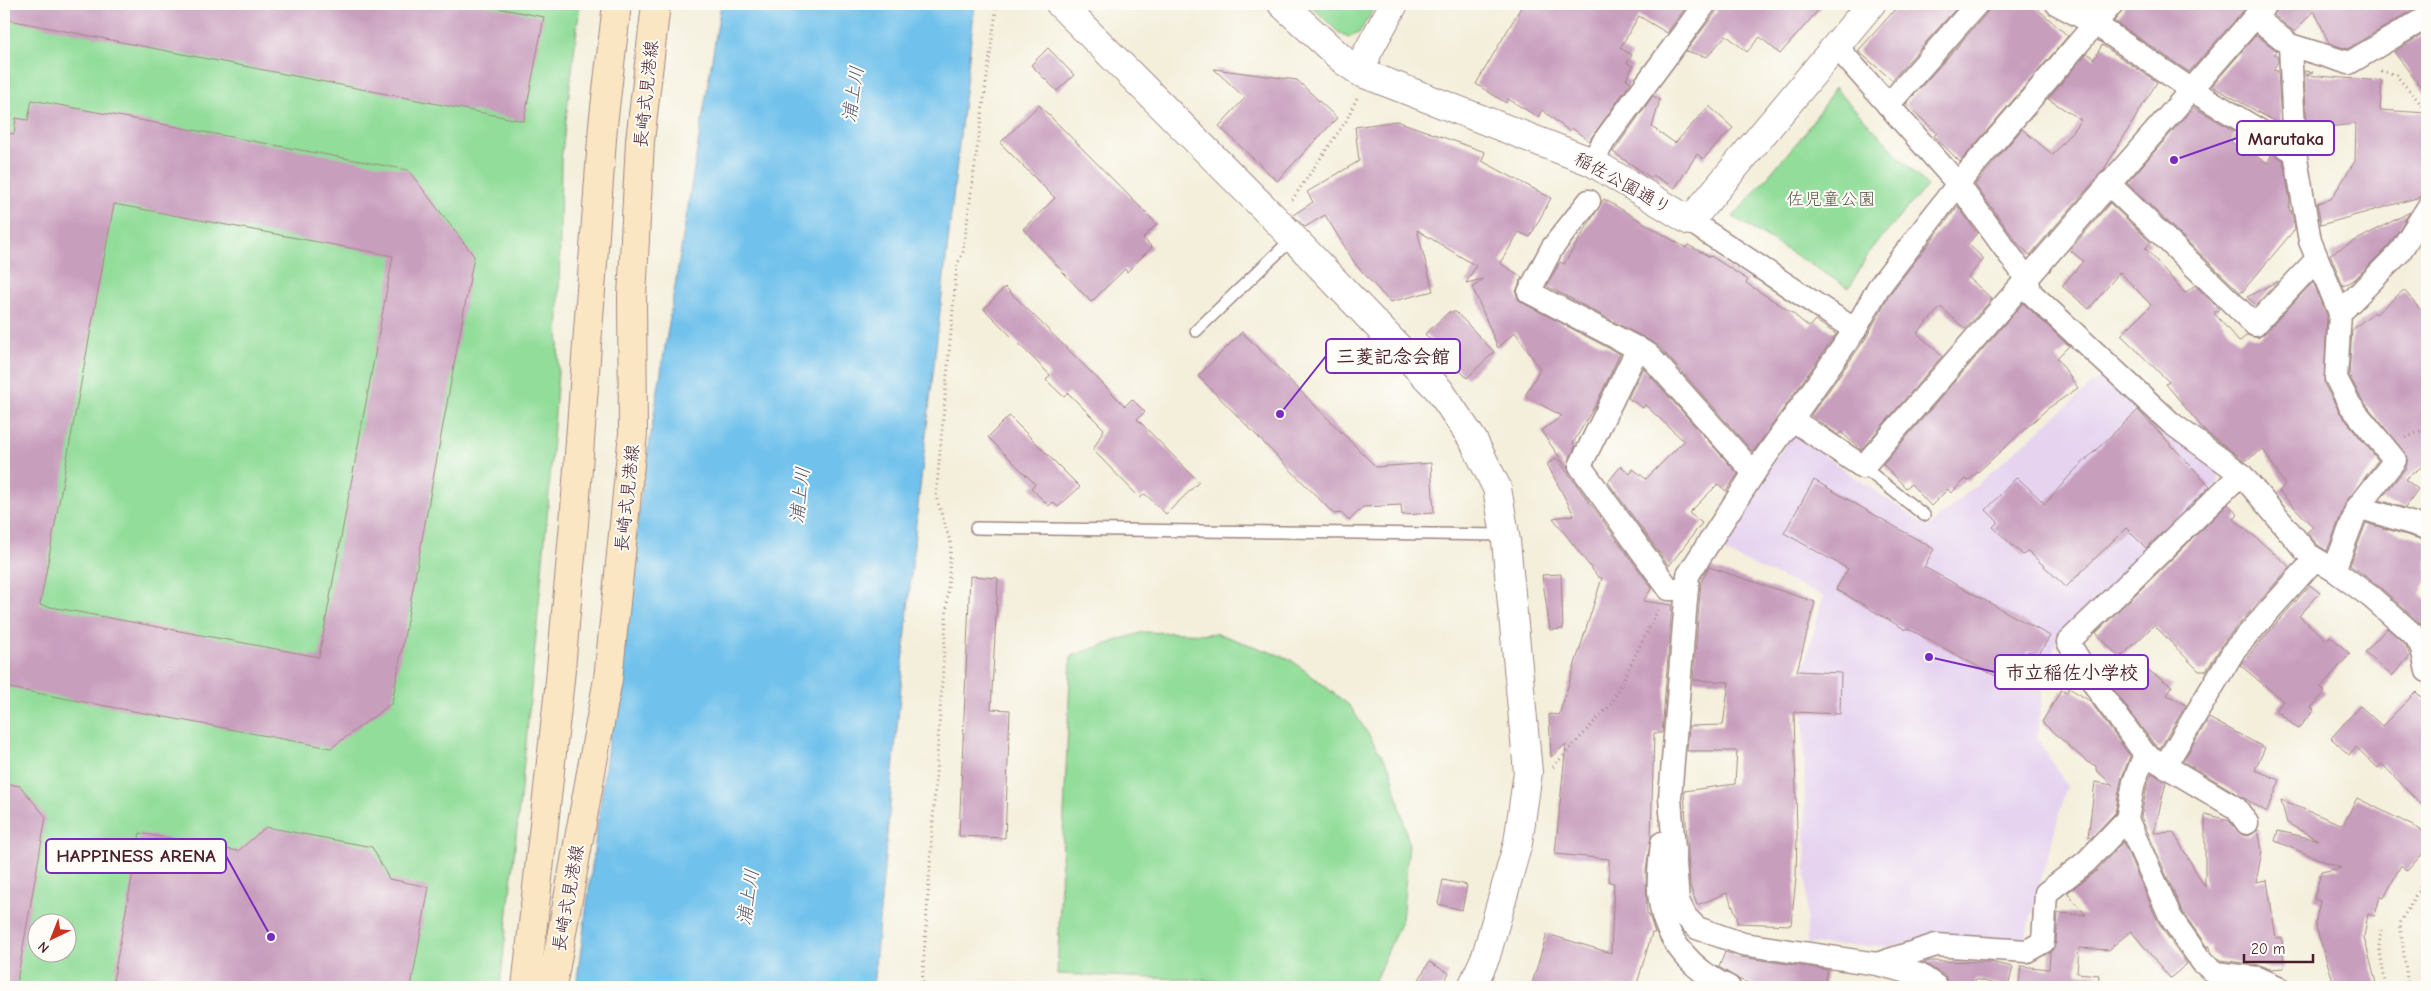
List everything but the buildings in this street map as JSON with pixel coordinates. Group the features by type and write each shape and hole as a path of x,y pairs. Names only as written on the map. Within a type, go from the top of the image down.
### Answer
{"main road":[{"name":"長崎式見港線","path":"526,987 560,680 574,523 602,134 617,4"},
{"name":"長崎式見港線","path":"552,987 608,679 634,433 632,297 640,141 656,4"}],"street":[{"path":"1060,4 1285,230 1440,391 1473,440 1497,488 1505,535 1528,772 1518,843 1486,956 1472,987"},
{"name":"稲佐公園通り","path":"1282,4 1344,61 1362,73 1592,162 1690,221 1872,4"},
{"path":"1362,73 1367,53 1394,4"},
{"path":"1592,162 1604,141 1705,4"},
{"path":"1888,105 1977,4"},
{"path":"2057,4 2095,24 2192,90 2295,152"},
{"path":"1729,987 1689,962 1676,943 1660,902 1659,875 1663,834 1670,798 1688,575 1754,473 1855,330 1878,288 1958,184 2112,4"},
{"path":"1793,420 1863,467 2260,10 2290,46 2349,63 2427,16"},
{"path":"1836,46 1958,184 2027,279 2031,293 2171,423 2241,474 2309,555 2334,570 2371,597 2416,638 2422,648 2427,671"},
{"path":"2290,46 2295,152 2310,241 2340,313 2336,378 2350,405 2395,460 2358,508 2334,570"},
{"path":"2108,183 2255,325 2317,259"},
{"path":"1589,201 1552,248 1529,292 1648,354 1754,473"},
{"path":"2340,313 2399,253 2427,209"},
{"path":"1690,221 1855,330"},
{"path":"1638,348 1580,466 1668,590 1687,589"},
{"path":"2241,474 2068,642 2098,690 2145,754 2166,764 2236,808 2247,823"},
{"path":"2358,508 2427,528"},
{"path":"2166,764 2235,649 2315,559"},
{"path":"1876,964 1936,944 2027,951 2043,942 2046,893 2086,862 2127,819 2134,782 2145,754"},
{"path":"1670,798 1678,901 1686,917 1698,928 1743,944 1876,964 1920,975 1938,987"},
{"path":"2127,819 2171,918 2202,962 2214,973 2258,978 2278,987"}],"lane":[{"path":"1196,332 1285,230"},
{"path":"1863,467 1924,515"},
{"path":"976,528 1505,535"}],"path":[{"path":"922,987 951,544 936,496 957,265 963,252 997,4"},
{"path":"2349,63 2396,75 2427,111"},
{"path":"1285,230 1346,122"},
{"path":"1572,749 1611,704 1658,610"},
{"path":"2408,987 2400,923 2427,875"},
{"path":"2381,930 2379,946 2386,987"}],"shaded area":[{"path":"2105,373 2160,424 2219,472 2218,484 2056,642 2044,681 2037,738 2067,786 2023,941 1924,939 1888,947 1807,944 1803,673 1823,596 1717,549 1792,434 1928,527"}],"green space":[{"path":"4,4 580,4 561,161 558,372 548,506 526,743 500,987 4,987"},
{"path":"1309,4 1377,4 1359,33 1348,38 1338,32"},
{"name":"佐児童公園","path":"1835,88 1927,186 1871,249 1849,288 1733,217 1805,133"},
{"path":"1143,632 1219,634 1290,659 1350,706 1391,770 1409,844 1402,919 1372,987 1057,974 1071,656"}],"water":[{"name":"浦上川","path":"721,4 975,4 916,523 873,987 576,987 642,488"}],"place":[{"name":"Marutaka","path":"2174,160"},
{"name":"三菱記念会館","path":"1280,414"},
{"name":"市立稲佐小学校","path":"1929,657"},
{"name":"HAPPINESS ARENA","path":"271,937"}]}
